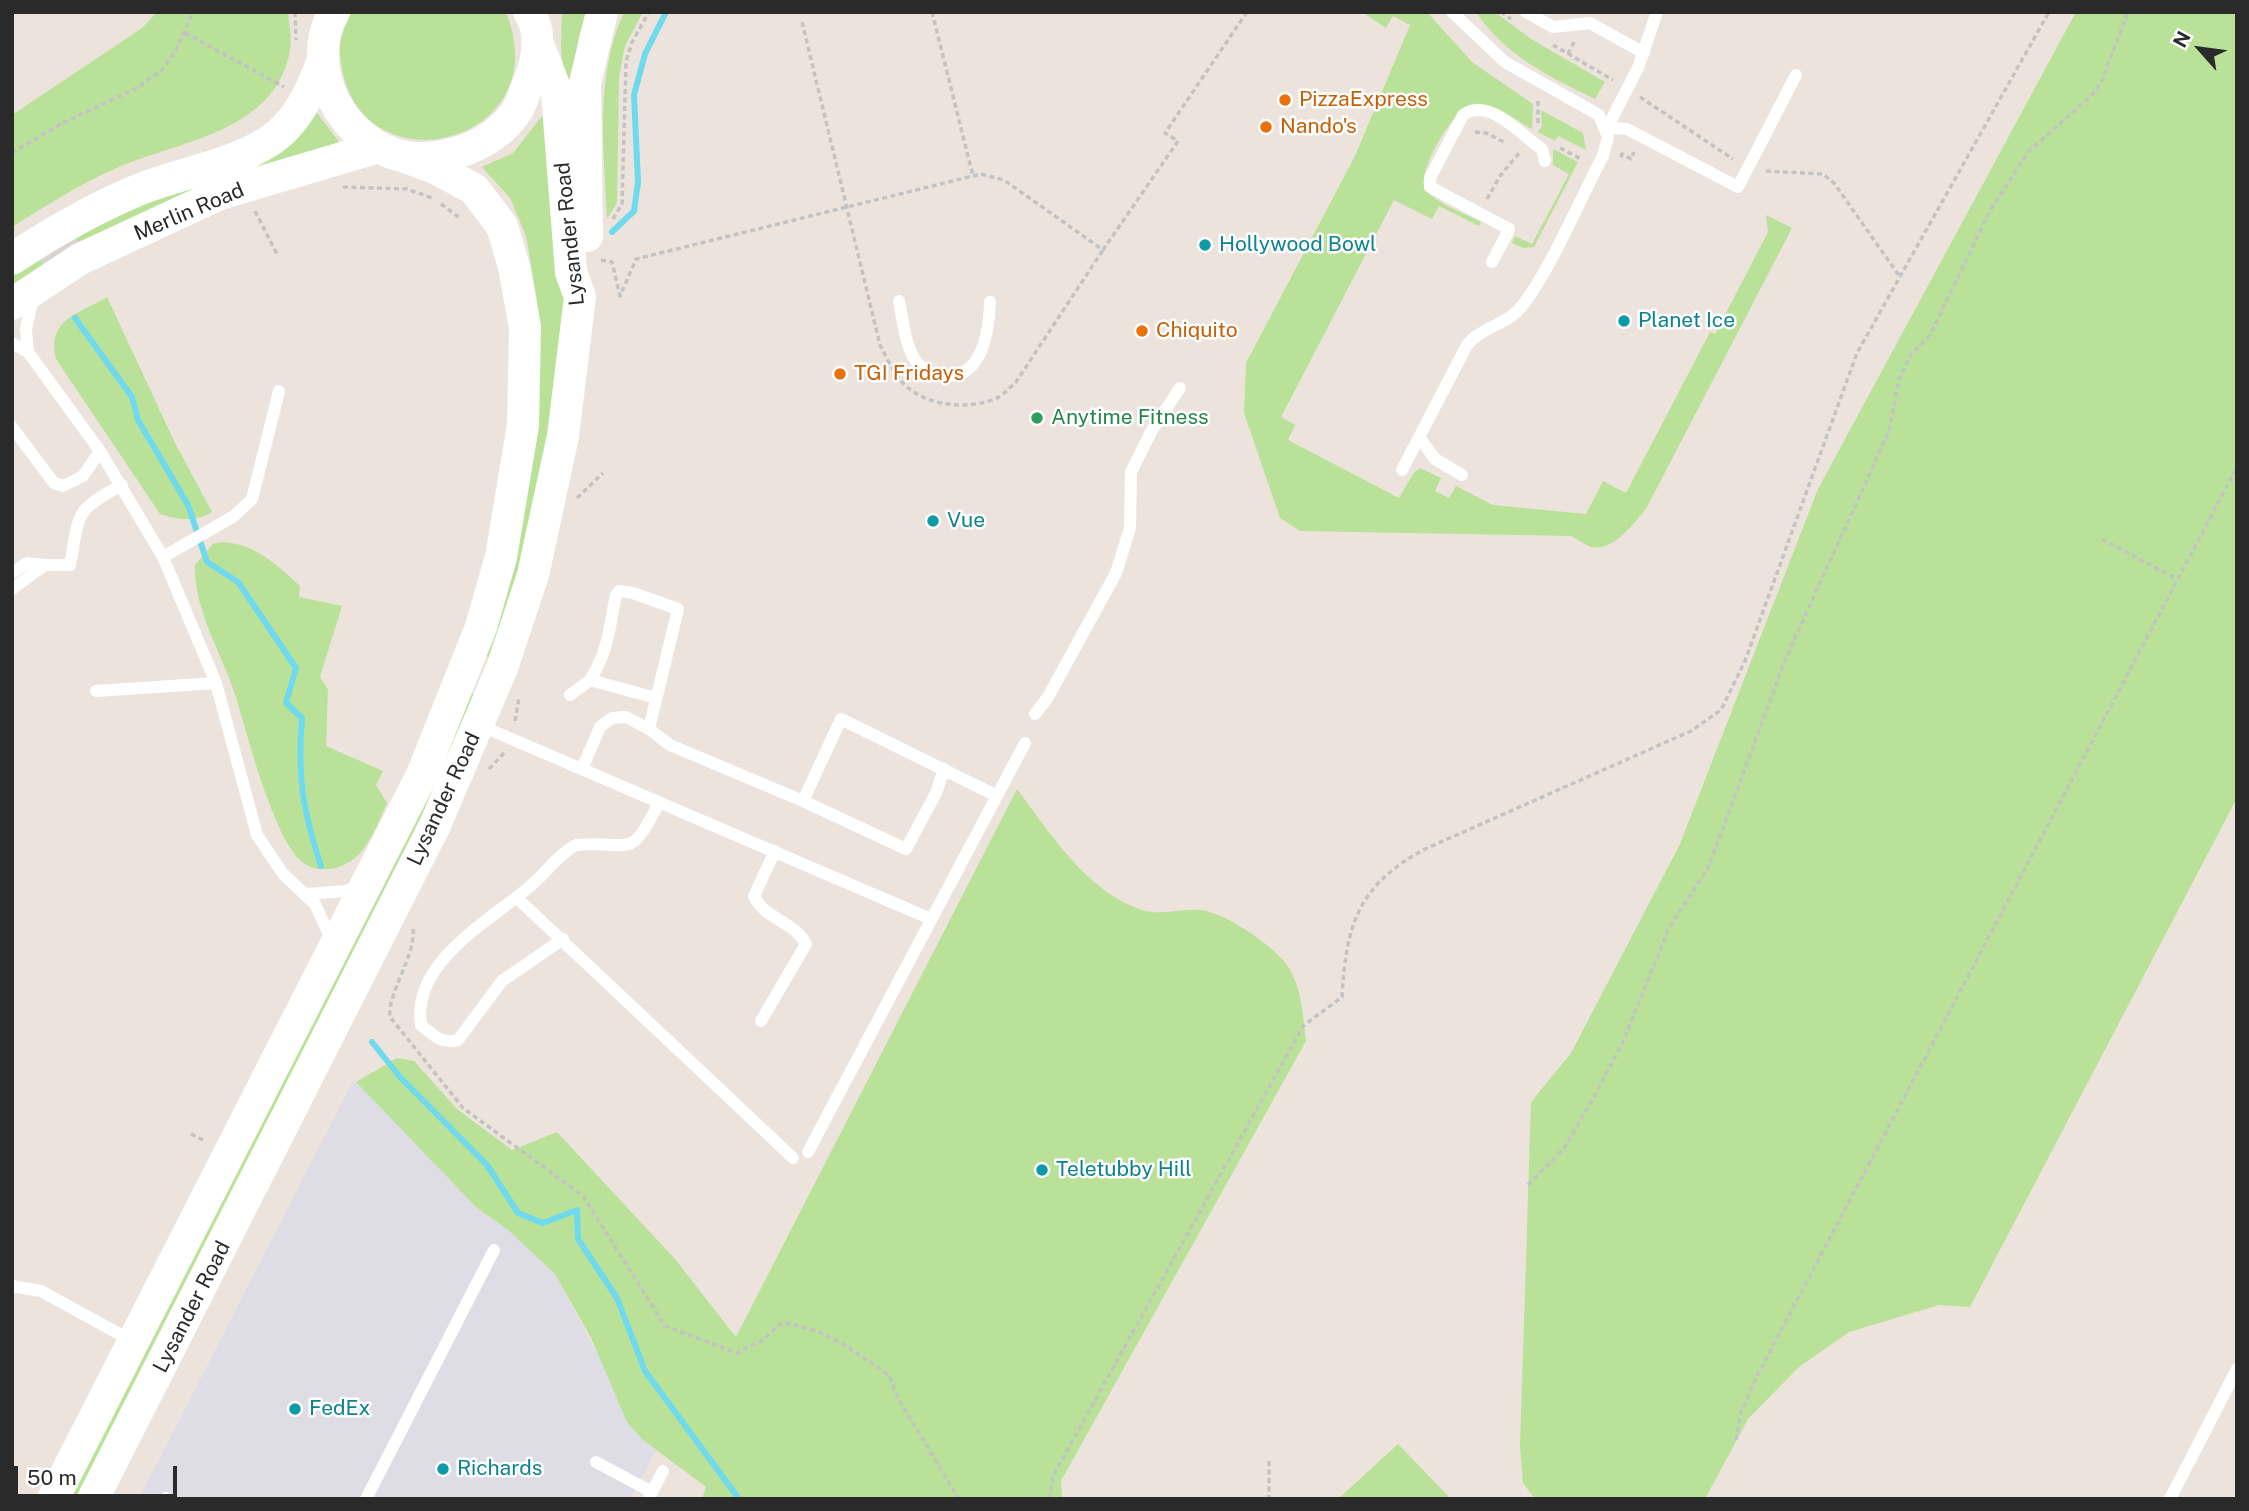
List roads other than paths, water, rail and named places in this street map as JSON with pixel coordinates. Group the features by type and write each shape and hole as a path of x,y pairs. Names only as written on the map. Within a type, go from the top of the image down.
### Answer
{"street":[{"path":"310,55 334,12"},
{"path":"580,297 587,262 585,83 603,12"},
{"name":"Lysander Road","path":"93,1499 435,825 479,725 533,575 563,436 580,297 571,272 557,93 534,22"},
{"name":"Merlin Road","path":"24,296 80,259 220,194 392,152 434,159 478,146 507,123 518,108 532,74 534,22"},
{"name":"Lysander Road","path":"53,1499 422,775 481,627 501,557 523,425 525,327 514,267 502,226 474,188 435,168 392,152 350,125 310,55"},
{"name":"Merlin Road","path":"12,259 37,242 137,191 269,142 291,122 309,96 310,55"}],"lane":[{"path":"1402,470 1471,339 1505,321 1527,299 1603,156 1608,137 1607,128 1593,111 1505,62 1452,12"},
{"path":"1464,12 1469,27"},
{"path":"1526,12 1553,27 1594,18 1644,53"},
{"path":"1607,128 1644,53 1657,12"},
{"path":"1607,128 1626,129 1738,187 1796,75"},
{"path":"1492,262 1508,230 1430,187 1430,178 1457,125 1466,112 1485,110 1514,126 1530,142 1542,149 1545,161"},
{"path":"24,296 28,352"},
{"path":"899,301 916,361 926,371 953,377 966,372 976,362 985,339 990,302"},
{"path":"12,343 28,352 100,451 163,557 216,683 257,835 283,874 306,894 323,916 334,952"},
{"path":"1035,714 1048,697 1116,573 1130,528 1131,472 1152,430 1180,388"},
{"path":"163,557 234,516 253,499 279,391"},
{"path":"12,427 54,483 63,486 83,476 100,451"},
{"path":"1419,437 1435,459 1462,475"},
{"path":"12,573 27,563 70,565 77,521 85,506 122,485"},
{"path":"12,589 45,565"},
{"path":"570,695 590,680 606,648 616,595 620,591 678,609 649,729"},
{"path":"590,680 656,698"},
{"path":"96,691 216,683"},
{"path":"582,769 600,727 612,718 626,717 649,729 670,746 803,800 906,849 936,793 944,769"},
{"path":"803,800 841,719 997,796"},
{"path":"479,725 931,919"},
{"path":"808,1152 1025,743"},
{"path":"563,939 502,981 458,1040 450,1042 436,1038 421,1025 418,1006 429,979 467,933 516,898 576,845 619,848 631,844 647,827 659,802"},
{"path":"761,1021 806,944 799,930 760,909 754,895 775,851"},
{"path":"306,894 346,891 368,884"},
{"path":"516,898 563,939 793,1158"},
{"path":"366,1499 494,1250"},
{"path":"12,1286 41,1292 135,1342"},
{"path":"2170,1499 2237,1369"},
{"path":"596,1462 650,1495 663,1471"}],"waterway":[{"path":"612,232 634,211 638,182 634,95 645,54 666,12"},
{"path":"75,318 132,397 138,420 188,505 207,562 238,582 296,668 286,703 302,718 300,758 303,793 321,866"},
{"path":"372,1042 400,1077 487,1165 518,1213 543,1223 577,1210 578,1239 617,1298 645,1371 739,1499"}],"place":[{"name":"PizzaExpress","path":"1285,100"},
{"name":"Nando's","path":"1266,127"},
{"name":"Hollywood Bowl","path":"1205,245"},
{"name":"Planet Ice","path":"1624,321"},
{"name":"Chiquito","path":"1142,331"},
{"name":"TGI Fridays","path":"840,374"},
{"name":"Anytime Fitness","path":"1037,418"},
{"name":"Vue","path":"933,521"},
{"name":"Teletubby Hill","path":"1042,1170"},
{"name":"FedEx","path":"295,1409"},
{"name":"Richards","path":"443,1469"}]}
